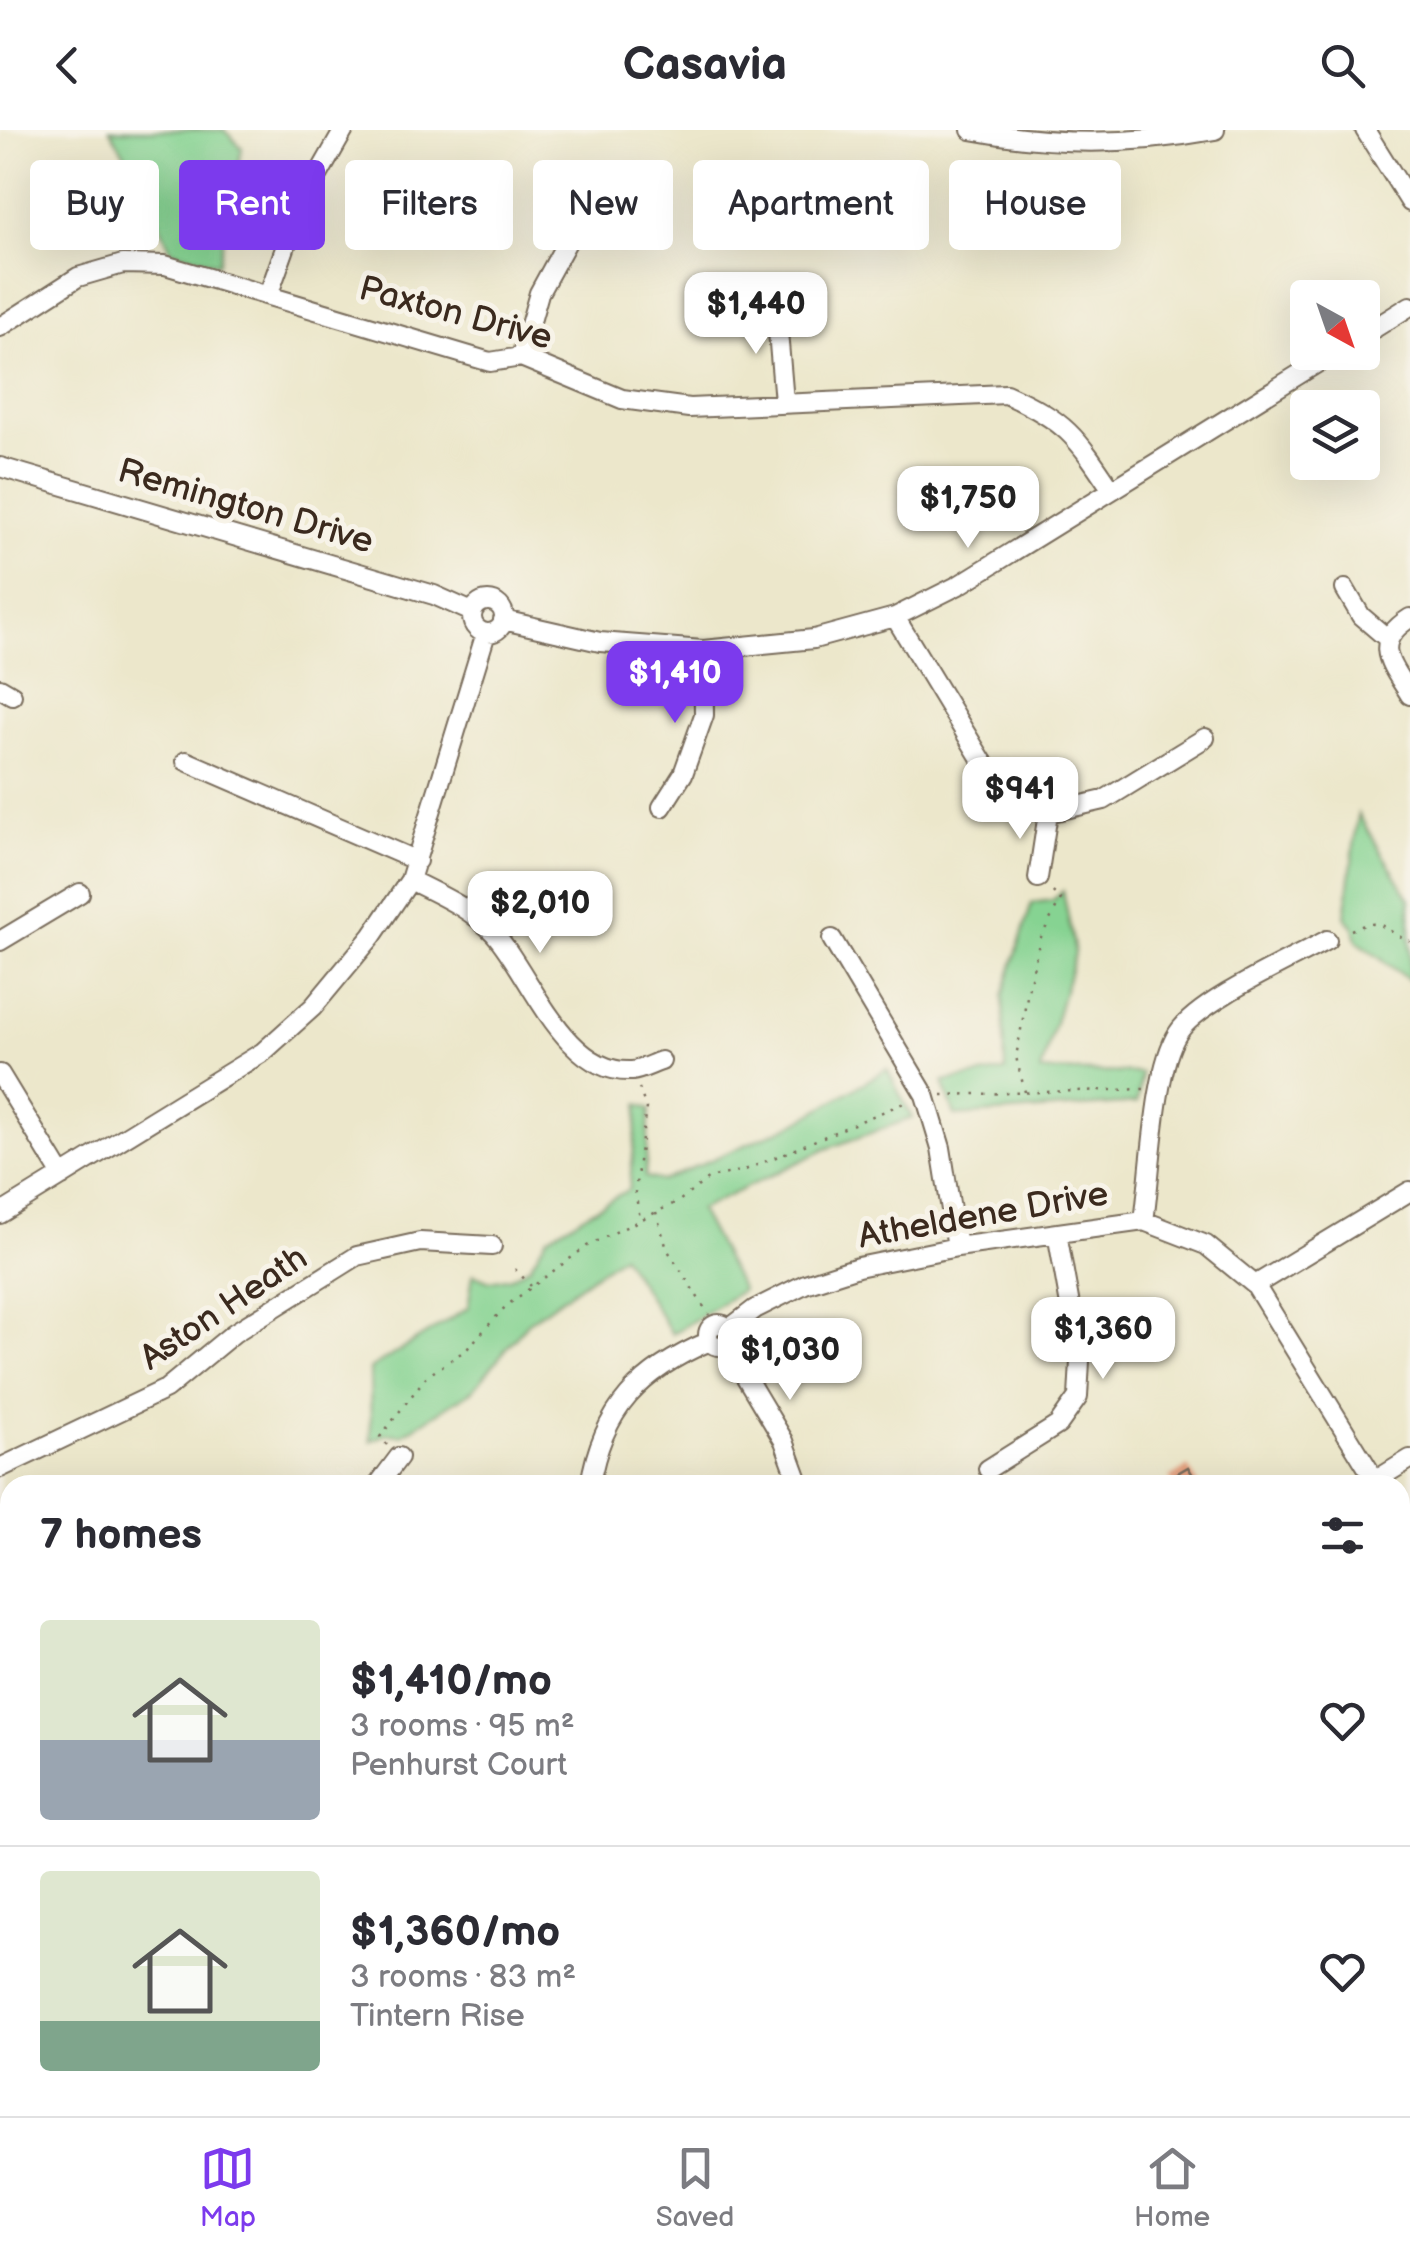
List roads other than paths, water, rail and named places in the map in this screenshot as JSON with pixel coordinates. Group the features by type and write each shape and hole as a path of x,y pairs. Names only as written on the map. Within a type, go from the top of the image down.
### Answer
{"street":[{"path":"269,294 299,209 344,130"},
{"path":"971,130 1021,139 1108,142 1215,130"},
{"path":"1366,130 1410,202"},
{"path":"521,357 539,292 562,250"},
{"name":"Paxton Drive","path":"0,327 78,276 123,264 165,264 490,362 521,357 622,399 689,408 1006,394 1067,427 1112,490"},
{"path":"1380,325 1410,306"},
{"path":"776,308 784,402"},
{"path":"503,620 600,642 703,650 814,639 895,617 959,585 1306,370"},
{"name":"Remington Drive","path":"0,468 366,574 472,612"},
{"path":"1345,589 1361,616 1388,639"},
{"path":"490,601 502,609 503,620 497,630 486,633 473,624 472,612 479,603 490,601"},
{"path":"895,617 983,762 1009,790 1048,813 1104,800 1205,738"},
{"path":"1410,618 1394,628 1386,656 1410,695"},
{"path":"0,1214 264,1052 313,1007 372,936 410,880 486,633"},
{"path":"662,807 683,774 704,715 703,650"},
{"path":"186,760 417,860"},
{"path":"1038,878 1048,813"},
{"path":"410,880 464,909 494,933 559,1030 574,1045 611,1068 633,1071 661,1061"},
{"path":"0,942 80,893"},
{"path":"832,939 925,1094 940,1148 957,1246"},
{"path":"1144,1220 1166,1056 1178,1031 1198,1012 1327,940"},
{"path":"0,1074 62,1176"},
{"path":"1255,1285 1410,1191"},
{"name":"Atheldene Drive","path":"592,1475 599,1445 626,1396 672,1357 721,1338 755,1309 805,1284 858,1267 957,1246 1144,1220 1206,1244 1255,1285 1367,1475"},
{"path":"988,1470 1058,1425 1078,1398 1080,1361 1057,1232"},
{"name":"Aston Heath","path":"0,1468 166,1389 234,1333 357,1256 420,1242 492,1246"},
{"path":"721,1338 784,1440 796,1475"},
{"path":"385,1475 398,1457"},
{"path":"1385,1475 1410,1459"},
{"path":"0,1604 0,1640"}]}
